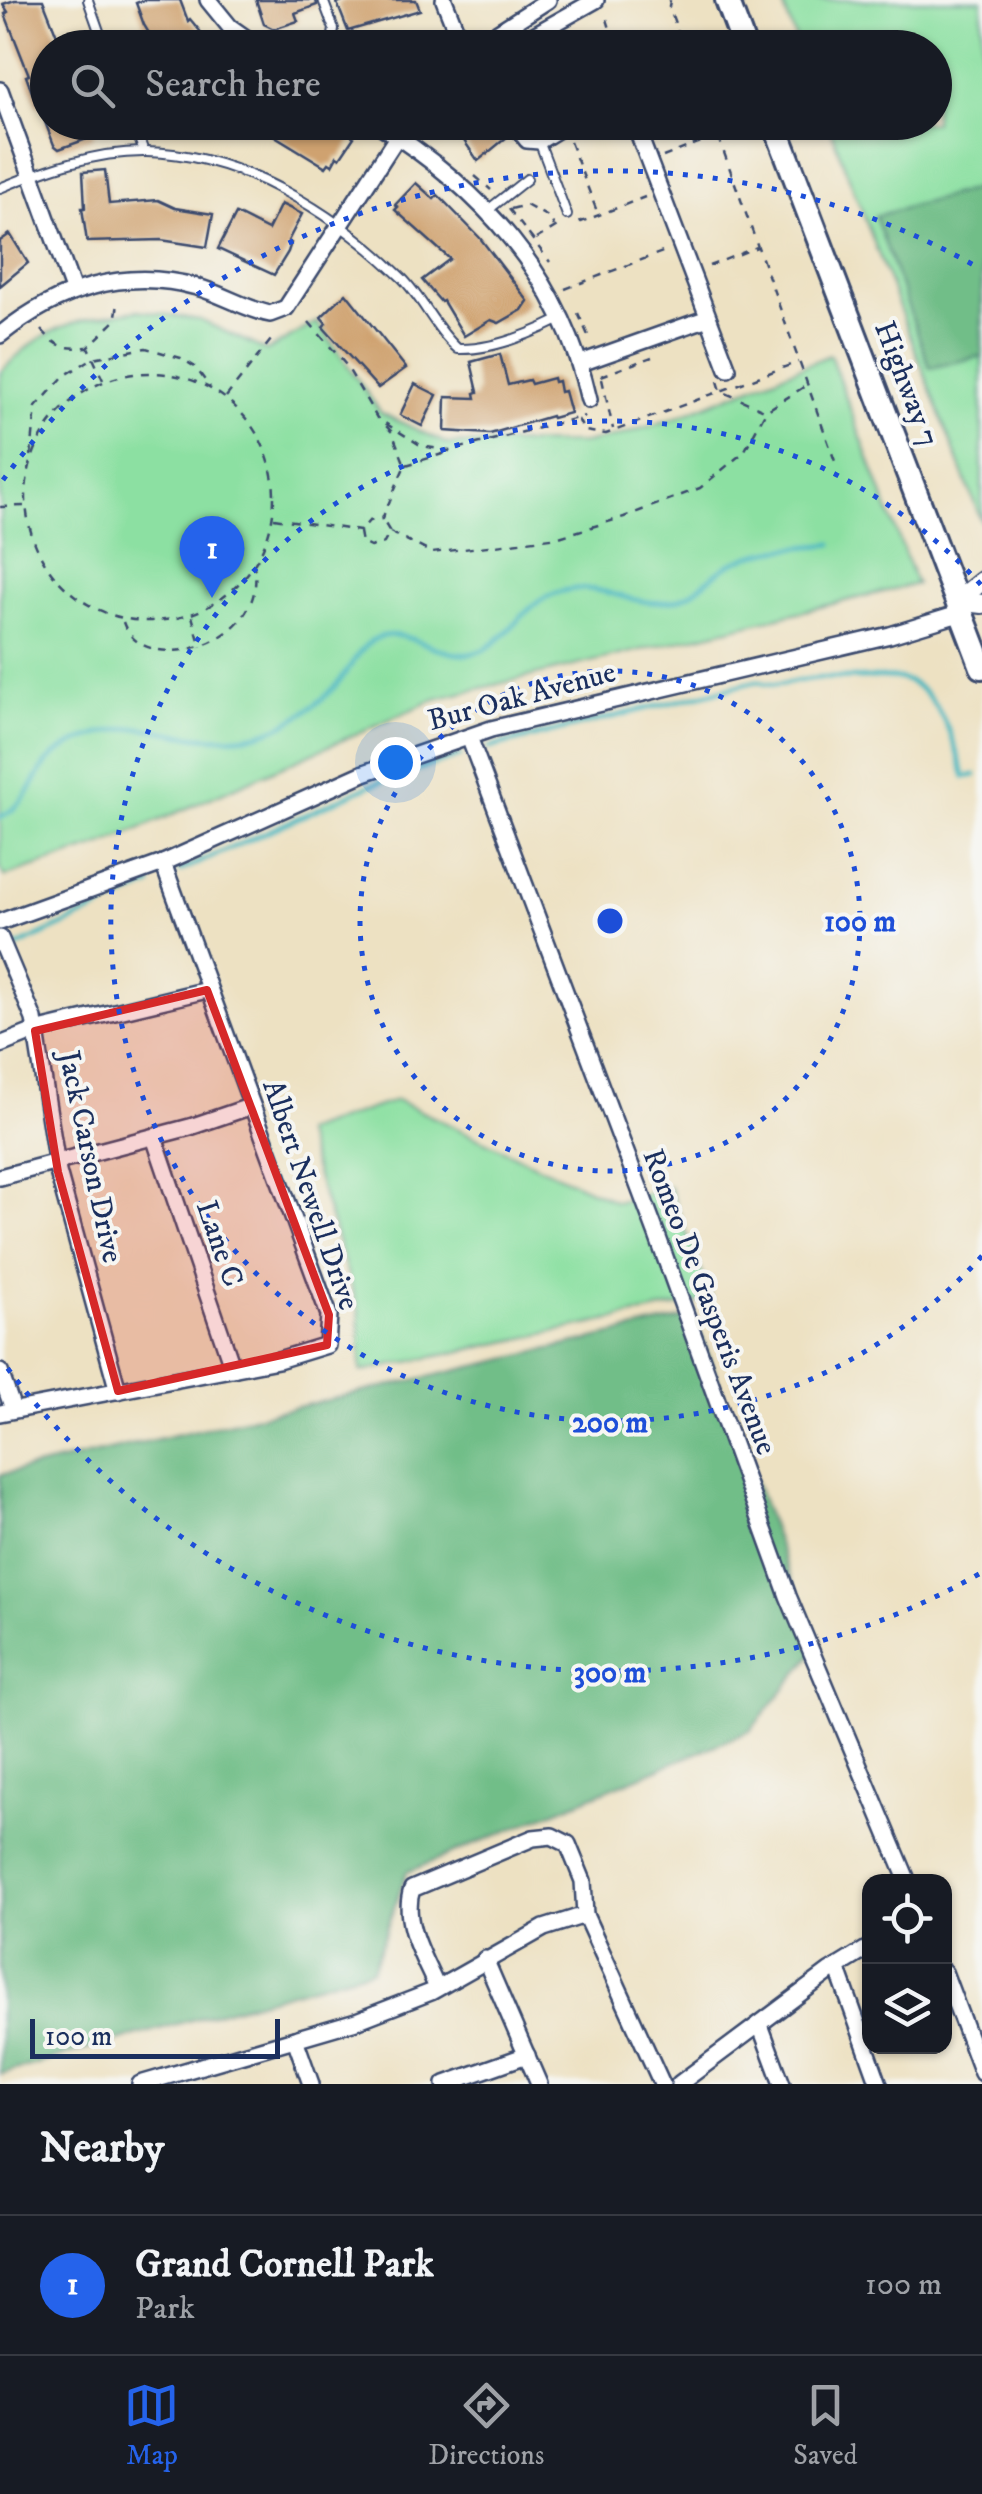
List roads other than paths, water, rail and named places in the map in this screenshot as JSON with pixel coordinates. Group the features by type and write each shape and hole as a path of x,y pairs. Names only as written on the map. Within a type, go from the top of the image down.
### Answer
{"main road":[{"path":"727,0 738,30"},
{"name":"Highway 7","path":"781,140 967,606 982,667"}],"street":[{"path":"208,0 234,30"},
{"path":"444,0 456,30"},
{"path":"501,30 548,0"},
{"path":"543,30 596,0"},
{"path":"0,90 73,290"},
{"path":"0,335 28,314 73,290 122,281 173,282 214,292 262,312 279,312 297,296 395,140"},
{"path":"401,140 488,210 519,246 561,319 581,363 590,400"},
{"path":"526,140 539,141"},
{"path":"641,140 708,318 722,372"},
{"path":"581,363 708,318"},
{"name":"Bur Oak Avenue","path":"0,922 162,862 364,773 469,737 890,635 967,606 982,581"},
{"name":"Romeo De Gasperis Avenue","path":"469,737 664,1252 788,1596 905,1874"},
{"name":"Albert Newell Drive","path":"6,1411 278,1360 327,1344 329,1315 162,862"},
{"name":"Jack Carson Drive","path":"0,938 34,1019 57,1162 118,1391"},
{"path":"0,1045 36,1031 207,990"},
{"path":"0,1176 154,1137 252,1106"},
{"name":"Lane C","path":"154,1137 233,1369"},
{"path":"0,1372 6,1411"},
{"path":"436,1988 406,1904 412,1889 533,1838 552,1836 568,1844 582,1881 585,1915 662,2084"},
{"path":"140,2084 356,2021 436,1988 544,1928 585,1915"},
{"path":"678,2084 862,1952"},
{"path":"485,1959 539,2084"},
{"path":"837,1967 879,2084"},
{"path":"952,1993 982,2073"},
{"path":"760,2025 782,2084"},
{"path":"295,2039 311,2084"},
{"path":"445,2084 527,2055"}],"lane":[{"path":"88,0 99,30"},
{"path":"323,0 334,30"},
{"path":"140,140 144,152"},
{"path":"539,141 567,219"},
{"path":"0,188 82,160 144,152 202,158 293,197 340,226 405,280 458,350 472,350 530,334 561,319"},
{"path":"488,210 527,179"}],"waterway":[{"path":"0,817 21,802 50,759 67,747 98,735 139,728 227,738 280,726 323,698 364,648 384,636 408,638 445,651 469,654 501,638 537,603 564,591 596,590 640,601 672,601 688,595 741,559 832,544"},
{"path":"489,748 757,681 777,685 817,678 890,678 904,680 927,695 944,721 965,777 975,775"},
{"path":"180,871 369,786 460,756"},
{"path":"18,946 151,885"}],"place":[{"name":"Grand Cornell Park","path":"212,598"}]}
